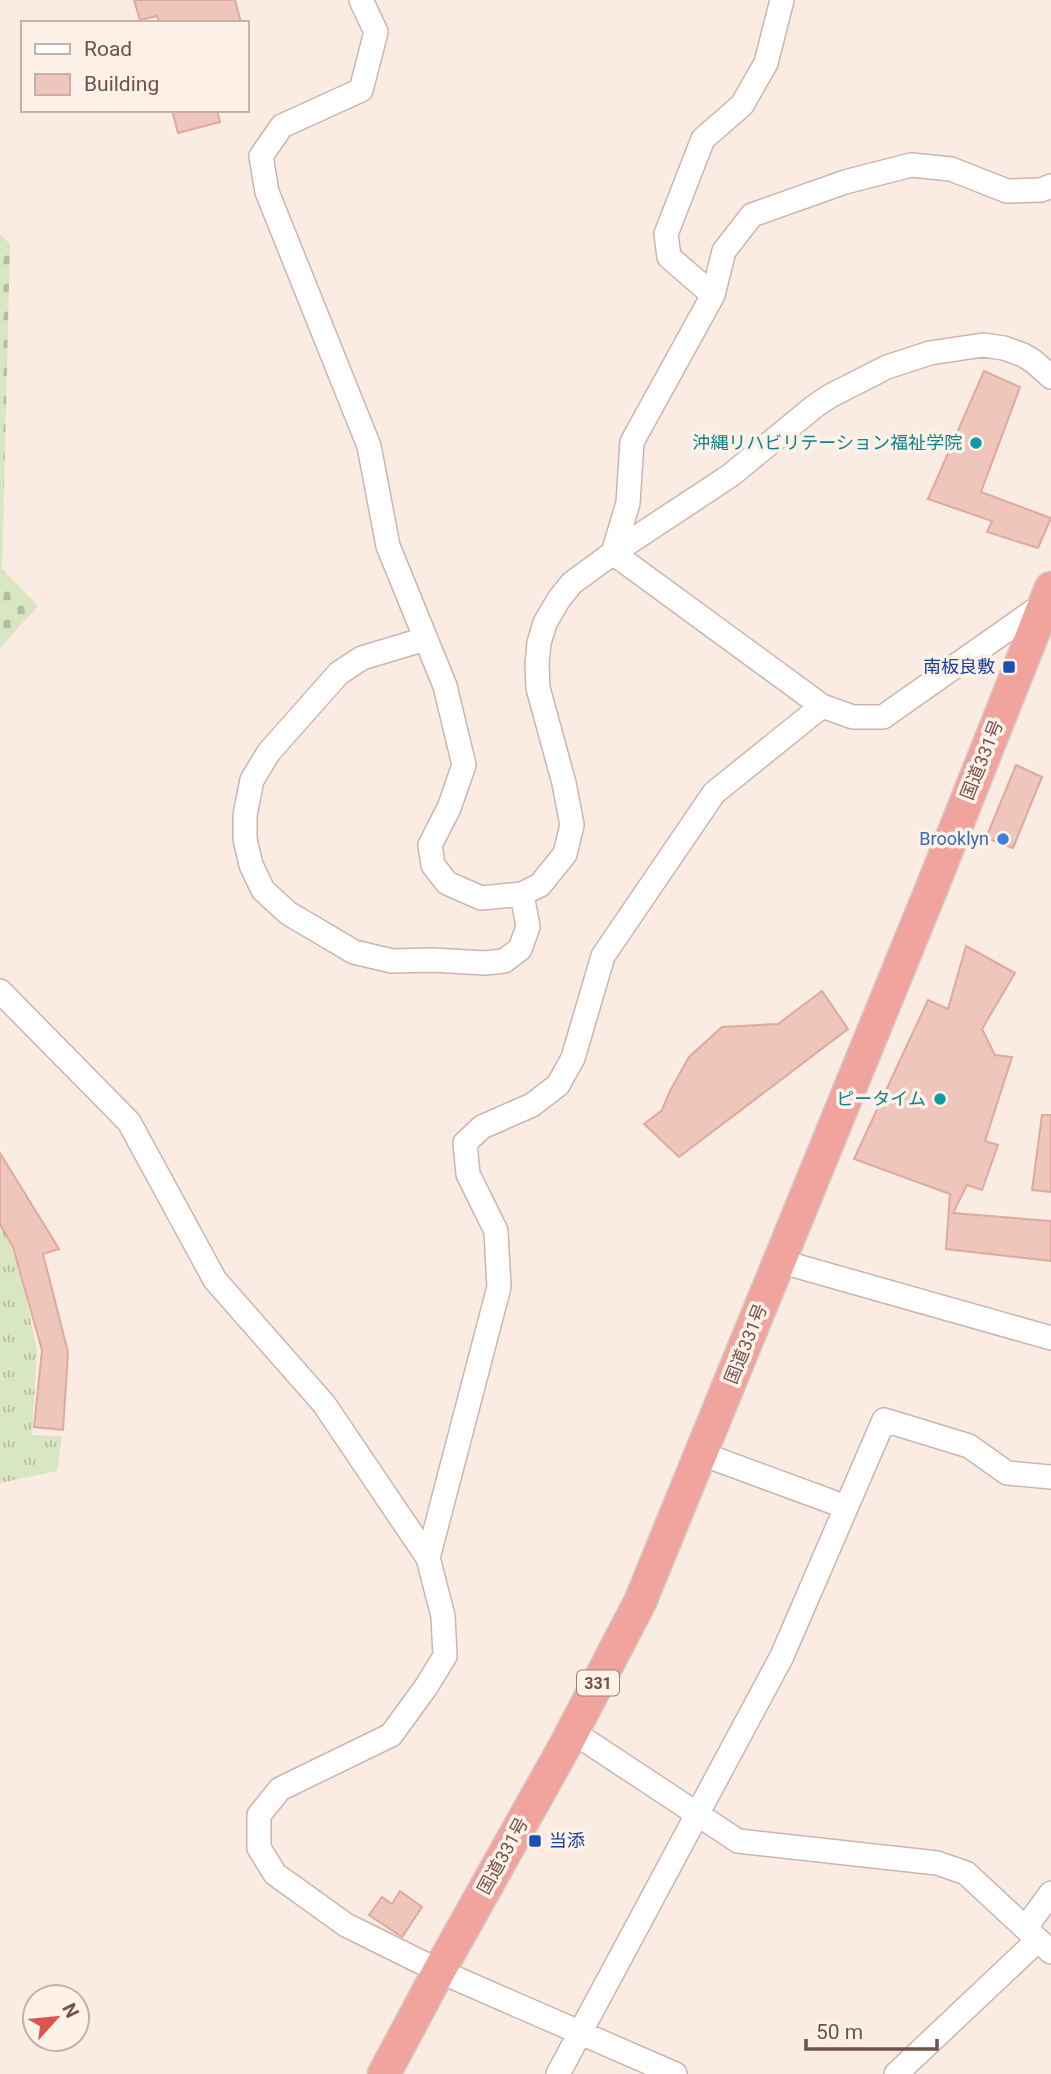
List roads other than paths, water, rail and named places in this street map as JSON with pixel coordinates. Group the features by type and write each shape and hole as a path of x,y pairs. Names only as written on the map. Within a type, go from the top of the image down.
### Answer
{"highway":[{"name":"国道331号","path":"384,2074 573,1732 640,1602 931,890 1048,595"}],"street":[{"path":"361,0 376,32 360,90 282,126 261,156 267,192 369,446 388,546 445,687 464,765 449,808 430,845 433,865 447,883 481,898 522,894 540,885 565,854 572,825 564,783 538,688 537,664 545,623 572,583 716,486 815,406 887,367 930,353 983,345 1004,348 1023,355 1051,377"},
{"path":"713,295 669,257 666,234 703,139 742,106 766,63 782,0"},
{"path":"613,553 628,503 632,442 713,295 724,251 752,215 845,182 911,165 951,169 1007,191 1041,190 1051,186"},
{"path":"613,553 822,706 853,717 883,717 1048,595"},
{"path":"425,639 362,658 339,673 269,752 252,780 245,815 245,839 250,865 263,890 288,913 354,952 392,961 503,961 520,949 528,927 522,894"},
{"path":"428,1558 499,1287 496,1231 468,1174 465,1143 482,1127 533,1105 558,1085 573,1058 603,956 706,804 714,793 822,706"},
{"path":"0,991 129,1122 215,1280 324,1405 428,1558 443,1616 444,1656 426,1687 391,1735 280,1789 259,1815 259,1848 275,1874 346,1925 439,1971 675,2074"},
{"path":"779,1261 1051,1338"},
{"path":"558,2074 782,1657 884,1420 969,1446 1007,1473 1051,1477"},
{"path":"702,1454 846,1507"},
{"path":"573,1732 738,1841 937,1863 967,1873 1039,1940"},
{"path":"896,2074 1039,1940 1051,1893"}],"place":[{"name":"沖縄リハビリテーション福祉学院","path":"976,443"},
{"name":"南板良敷","path":"1009,667"},
{"name":"Brooklyn","path":"1003,839"},
{"name":"ピータイム","path":"940,1099"},
{"name":"当添","path":"535,1841"}]}
